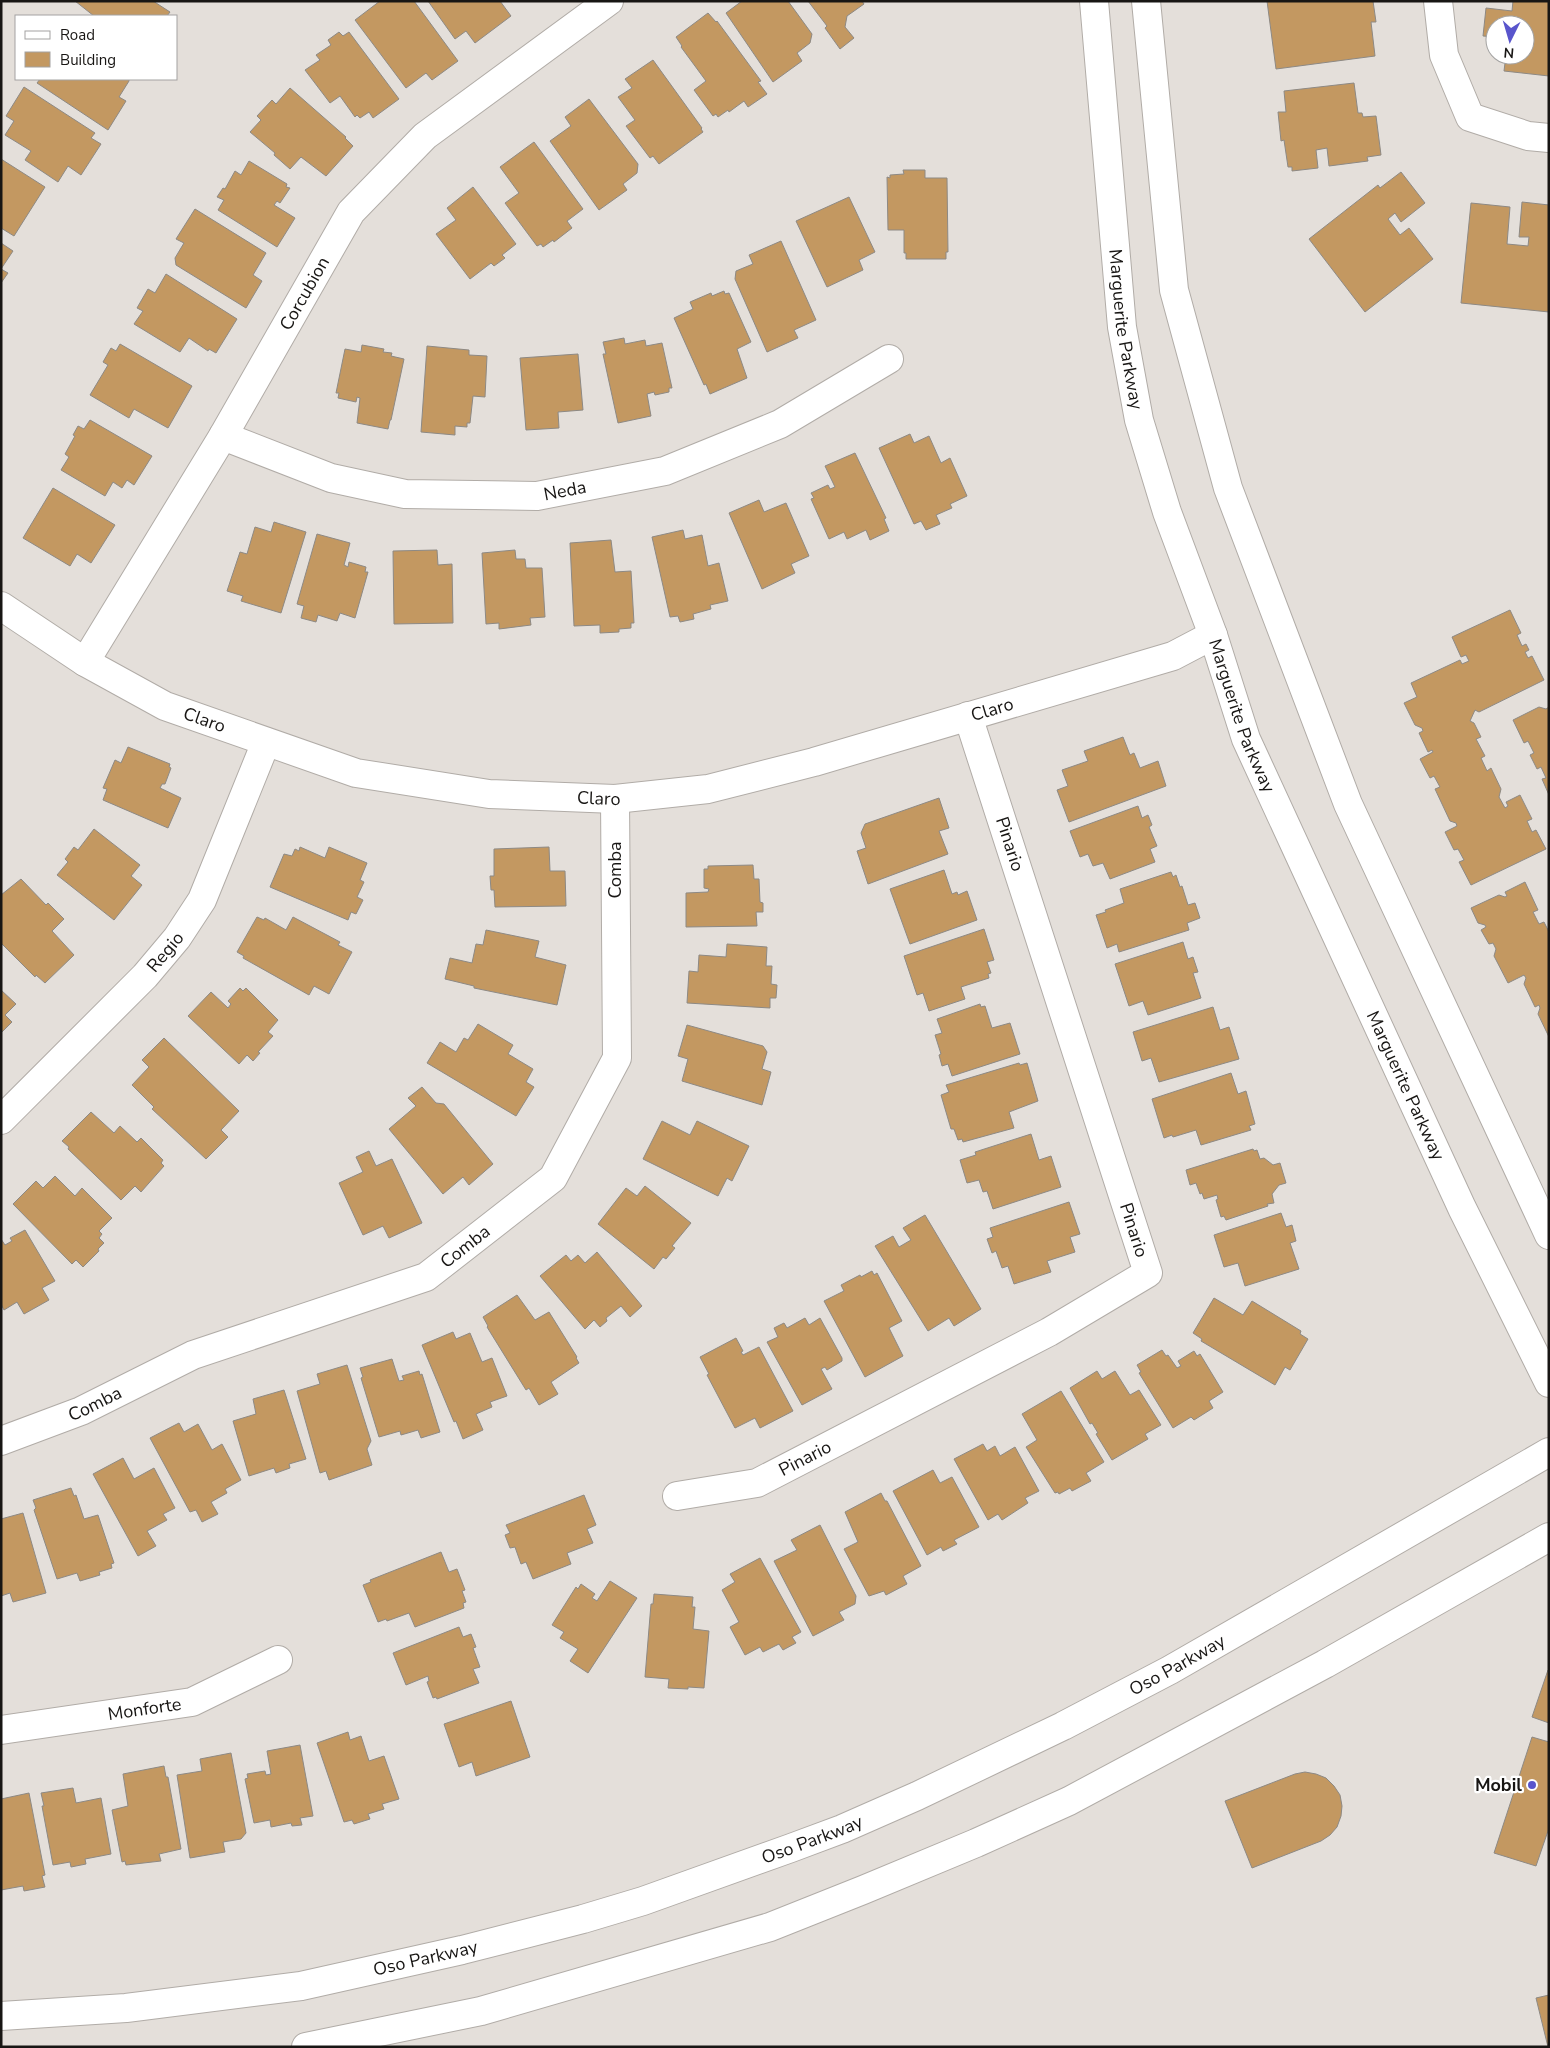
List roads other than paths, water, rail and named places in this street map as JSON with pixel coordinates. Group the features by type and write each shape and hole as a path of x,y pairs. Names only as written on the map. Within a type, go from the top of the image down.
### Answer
{"street":[{"name":"Corcubion","path":"85,662 223,436 351,212 425,136 609,1"},
{"name":"Marguerite Parkway","path":"1094,1 1122,327 1139,420 1167,512 1213,635 1246,739 1462,1208 1549,1383"},
{"path":"1146,1 1174,290 1228,488 1348,804 1549,1235"},
{"path":"1438,1 1444,55 1470,117 1528,136 1549,138"},
{"name":"Neda","path":"223,436 331,478 405,494 537,496 665,471 780,424 889,359"},
{"name":"Claro","path":"1,606 85,662 165,706 356,773 489,794 615,799 708,789 814,762 1173,656 1213,635"},
{"name":"Pinario","path":"677,1496 757,1483 1049,1332 1148,1273 968,716"},
{"name":"Regio","path":"1,1120 145,976 177,938 202,900 266,742"},
{"name":"Comba","path":"1,1441 81,1411 193,1355 426,1277 553,1178 617,1058 615,799"},
{"name":"Oso Parkway","path":"1,2016 126,2008 301,1986 462,1950 583,1918 643,1901 782,1851 842,1829 917,1796 1071,1722 1170,1670 1549,1452"},
{"path":"306,2047 481,2011 770,1927 863,1890 976,1843 1069,1801 1325,1664 1549,1537"},
{"name":"Monforte","path":"1,1730 192,1702 278,1660"}],"place":[{"name":"Mobil","path":"1532,1785"}]}
